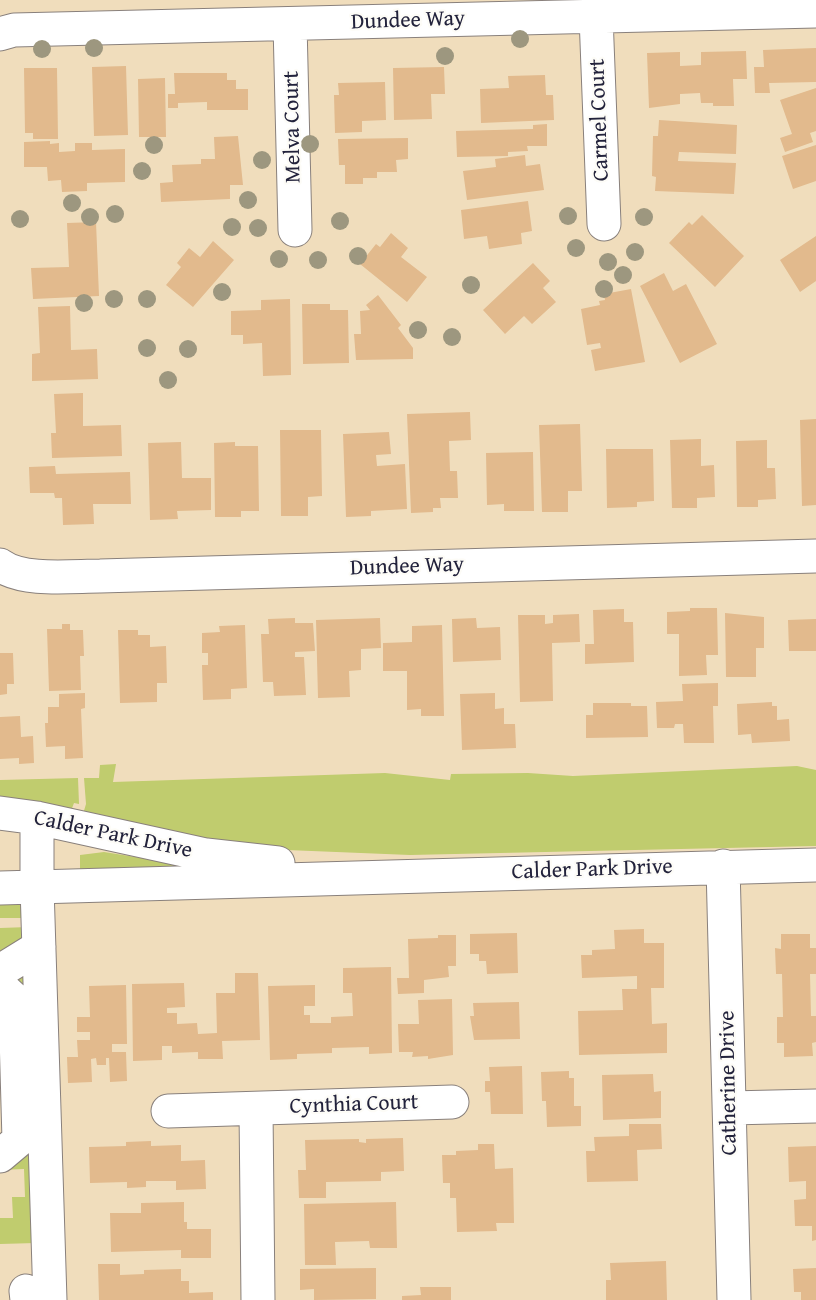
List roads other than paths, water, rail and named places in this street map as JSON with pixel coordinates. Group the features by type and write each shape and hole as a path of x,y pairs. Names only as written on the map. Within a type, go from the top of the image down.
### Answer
{"street":[{"name":"Dundee Way","path":"0,34 14,30 816,11"},
{"name":"Carmel Court","path":"596,16 604,224"},
{"name":"Melva Court","path":"290,24 295,230"},
{"name":"Dundee Way","path":"0,566 8,572 24,575 100,576 816,556"},
{"name":"Calder Park Drive","path":"0,813 37,818 207,855 368,876"},
{"path":"23,1297 39,946 37,818"},
{"name":"Calder Park Drive","path":"0,888 816,865"},
{"name":"Catherine Drive","path":"723,866 734,1300"},
{"path":"0,971 39,946"},
{"path":"0,986 15,1000 19,1140 0,1156"},
{"name":"Cynthia Court","path":"168,1111 452,1102"},
{"path":"730,1108 816,1106"},
{"path":"256,1108 258,1300"}]}
